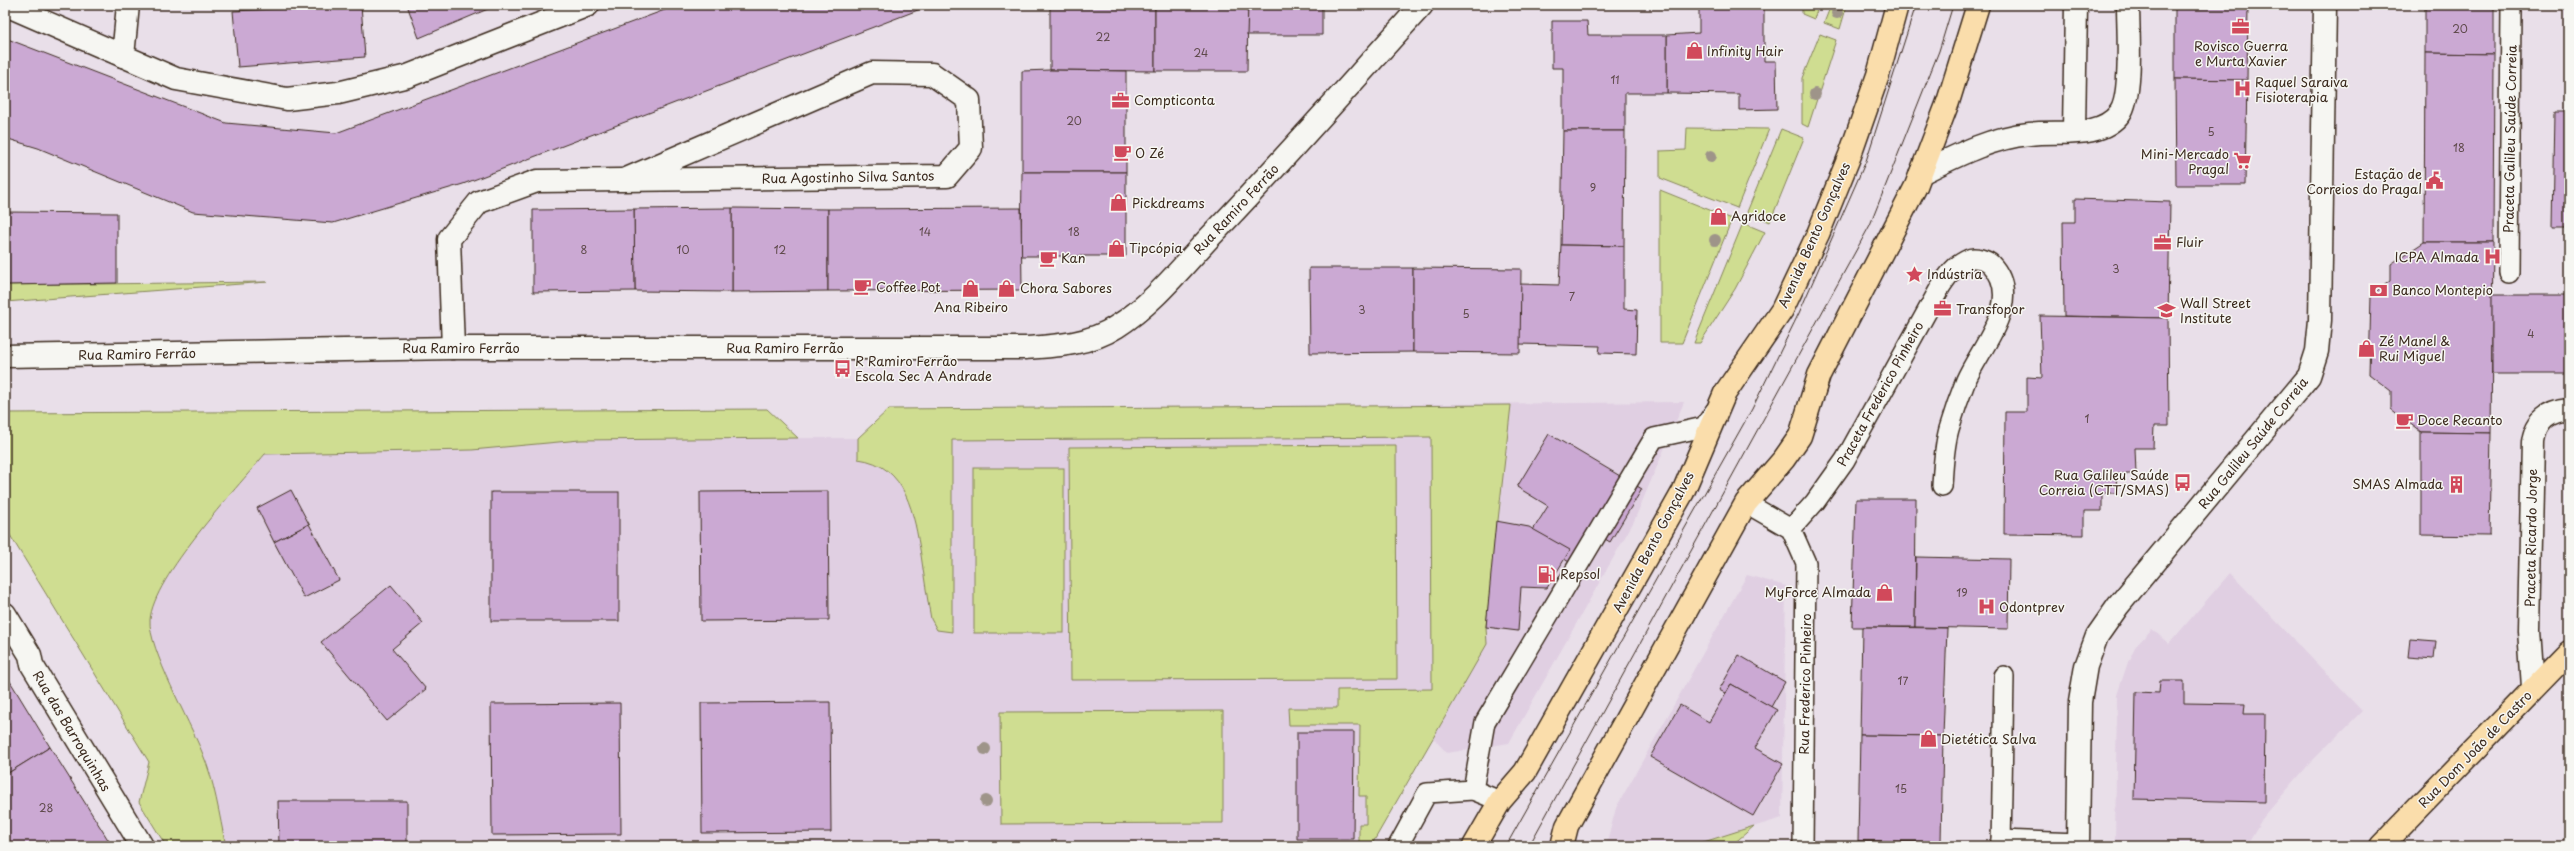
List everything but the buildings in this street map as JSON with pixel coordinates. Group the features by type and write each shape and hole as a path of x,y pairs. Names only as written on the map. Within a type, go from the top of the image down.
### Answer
{"main road":[{"name":"Avenida Bento Gonçalves","path":"1474,846 1500,801 1525,772 1683,492 1718,407 1733,379 1782,310 1818,234 1850,155 1870,97 1897,5"},
{"path":"1562,846 1567,826 1746,503 1784,459 1800,436 1819,375 1921,173 1948,102 1978,5"},
{"name":"Rua Dom João de Castro","path":"2381,846 2569,652"}],"street":[{"path":"6,5 176,79 287,99 338,93 408,76 588,5"},
{"path":"123,56 128,5"},
{"path":"544,22 562,5"},
{"name":"Rua Ramiro Ferrão","path":"5,356 454,348 1026,348 1060,346 1092,338 1116,328 1142,308 1231,215 1422,5"},
{"path":"2074,131 2076,5"},
{"path":"1921,173 1994,140 2028,134 2089,131 2108,125 2121,112 2128,86 2128,5"},
{"name":"Rua Galileu Saúde Correia","path":"2078,844 2080,702 2086,666 2097,636 2118,606 2309,376 2317,351 2320,320 2325,5"},
{"name":"Rua Agostinho Silva Santos","path":"454,348 449,239 479,202 537,181 624,180 947,176 970,148 969,100 932,74 872,73 624,180"},
{"name":"Praceta Ricardo Jorge","path":"2533,688 2529,630 2532,442 2535,429 2544,418 2556,411 2569,410"},
{"name":"Rua das Barroquinhas","path":"5,614 30,655 32,665 142,846"}],"lane":[{"name":"Praceta Galileu Saúde Correia","path":"2509,273 2511,5"},
{"name":"Praceta Frederico Pinheiro","path":"1791,529 1815,502 1845,460 1941,286 1956,266 1971,258 1989,261 1998,271 2004,287 2001,312 1989,342 1967,379 1949,430 1944,455 1942,486"},
{"path":"1473,790 1485,722 1654,438 1704,427 1718,407"},
{"path":"1746,503 1791,529"},
{"name":"Rua Frederico Pinheiro","path":"1791,529 1806,563 1803,846"},
{"path":"2004,676 2001,843 2078,844"},
{"path":"1398,846 1427,793 1473,790 1500,801"}],"shaded area":[{"path":"1684,402 1634,521 1509,743 1447,753 1433,738 1371,846 166,846 139,802 149,762 5,527 5,413 767,409 798,438 858,438 889,409"},
{"path":"2230,573 2362,711 2310,763 2262,819 2246,846 2115,846 2117,695 2128,662 2135,647 2152,629 2169,644"},
{"path":"1747,575 1786,586 1782,818 1691,846 1606,846 1616,808"}],"green space":[{"path":"1802,5 1819,5 1814,19 1802,14"},
{"path":"1831,5 1847,5 1840,29 1824,23"},
{"path":"1820,34 1836,40 1808,127 1802,124 1802,78"},
{"path":"1687,128 1769,129 1737,208 1660,178 1660,151 1686,150"},
{"path":"1781,129 1804,138 1770,222 1747,212"},
{"path":"1660,190 1732,219 1682,343 1660,343"},
{"path":"1743,223 1765,232 1735,289 1700,343 1694,343"},
{"path":"267,282 5,302 5,285"},
{"path":"1511,405 1486,627 1487,644 1371,846 1292,846 1359,845 1359,824 1366,824 1366,796 1359,796 1360,725 1289,725 1288,708 1337,708 1337,690 1432,689 1431,437 952,440 952,632 937,630 931,619 915,524 911,509 898,481 888,471 874,463 858,459 858,438 889,409"},
{"path":"767,409 798,438 580,440 472,450 265,454 198,534 180,558 165,581 155,602 150,620 151,632 162,666 206,763 226,846 166,846 139,802 149,762 5,527 5,413"},
{"path":"1396,445 1397,679 1071,680 1069,447"},
{"path":"974,468 1064,468 1064,633 974,633"},
{"path":"1223,711 1223,823 1001,824 1000,712"},
{"path":"1754,826 1731,846 1691,846"}],"tram line":[{"path":"1506,846 1752,409 1799,313 1866,161 1916,5"},
{"path":"1529,846 1870,225 1939,51 1953,5"}],"place":[{"name":"Rovisco Guerra e Murta Xavier","path":"2241,27"},
{"name":"Infinity Hair","path":"1694,51"},
{"name":"Raquel Saraiva Fisioterapia","path":"2242,89"},
{"name":"Compticonta","path":"1121,100"},
{"name":"O Zé","path":"1122,153"},
{"name":"Mini-Mercado Pragal","path":"2242,161"},
{"name":"Estação de Correios do Pragal","path":"2435,181"},
{"name":"Pickdreams","path":"1119,203"},
{"name":"Agridoce","path":"1718,216"},
{"name":"Fluir","path":"2163,242"},
{"name":"Tipcópia","path":"1116,248"},
{"name":"ICPA Almada","path":"2492,257"},
{"name":"Kan","path":"1048,258"},
{"name":"Indústria","path":"1914,274"},
{"name":"Coffee Pot","path":"863,287"},
{"name":"Ana Ribeiro","path":"971,288"},
{"name":"Chora Sabores","path":"1007,288"},
{"name":"Banco Montepio","path":"2379,290"},
{"name":"Transfopor","path":"1943,309"},
{"name":"Wall Street Institute","path":"2167,310"},
{"name":"Zé Manel & Rui Miguel","path":"2366,348"},
{"name":"R Ramiro Ferrão Escola Sec A Andrade","path":"842,368"},
{"name":"Doce Recanto","path":"2404,420"},
{"name":"Rua Galileu Saúde Correia (CTT/SMAS)","path":"2182,482"},
{"name":"SMAS Almada","path":"2456,484"},
{"name":"Repsol","path":"1547,574"},
{"name":"MyForce Almada","path":"1884,592"},
{"name":"Odontprev","path":"1986,607"},
{"name":"Dietética Salva","path":"1928,739"}]}
